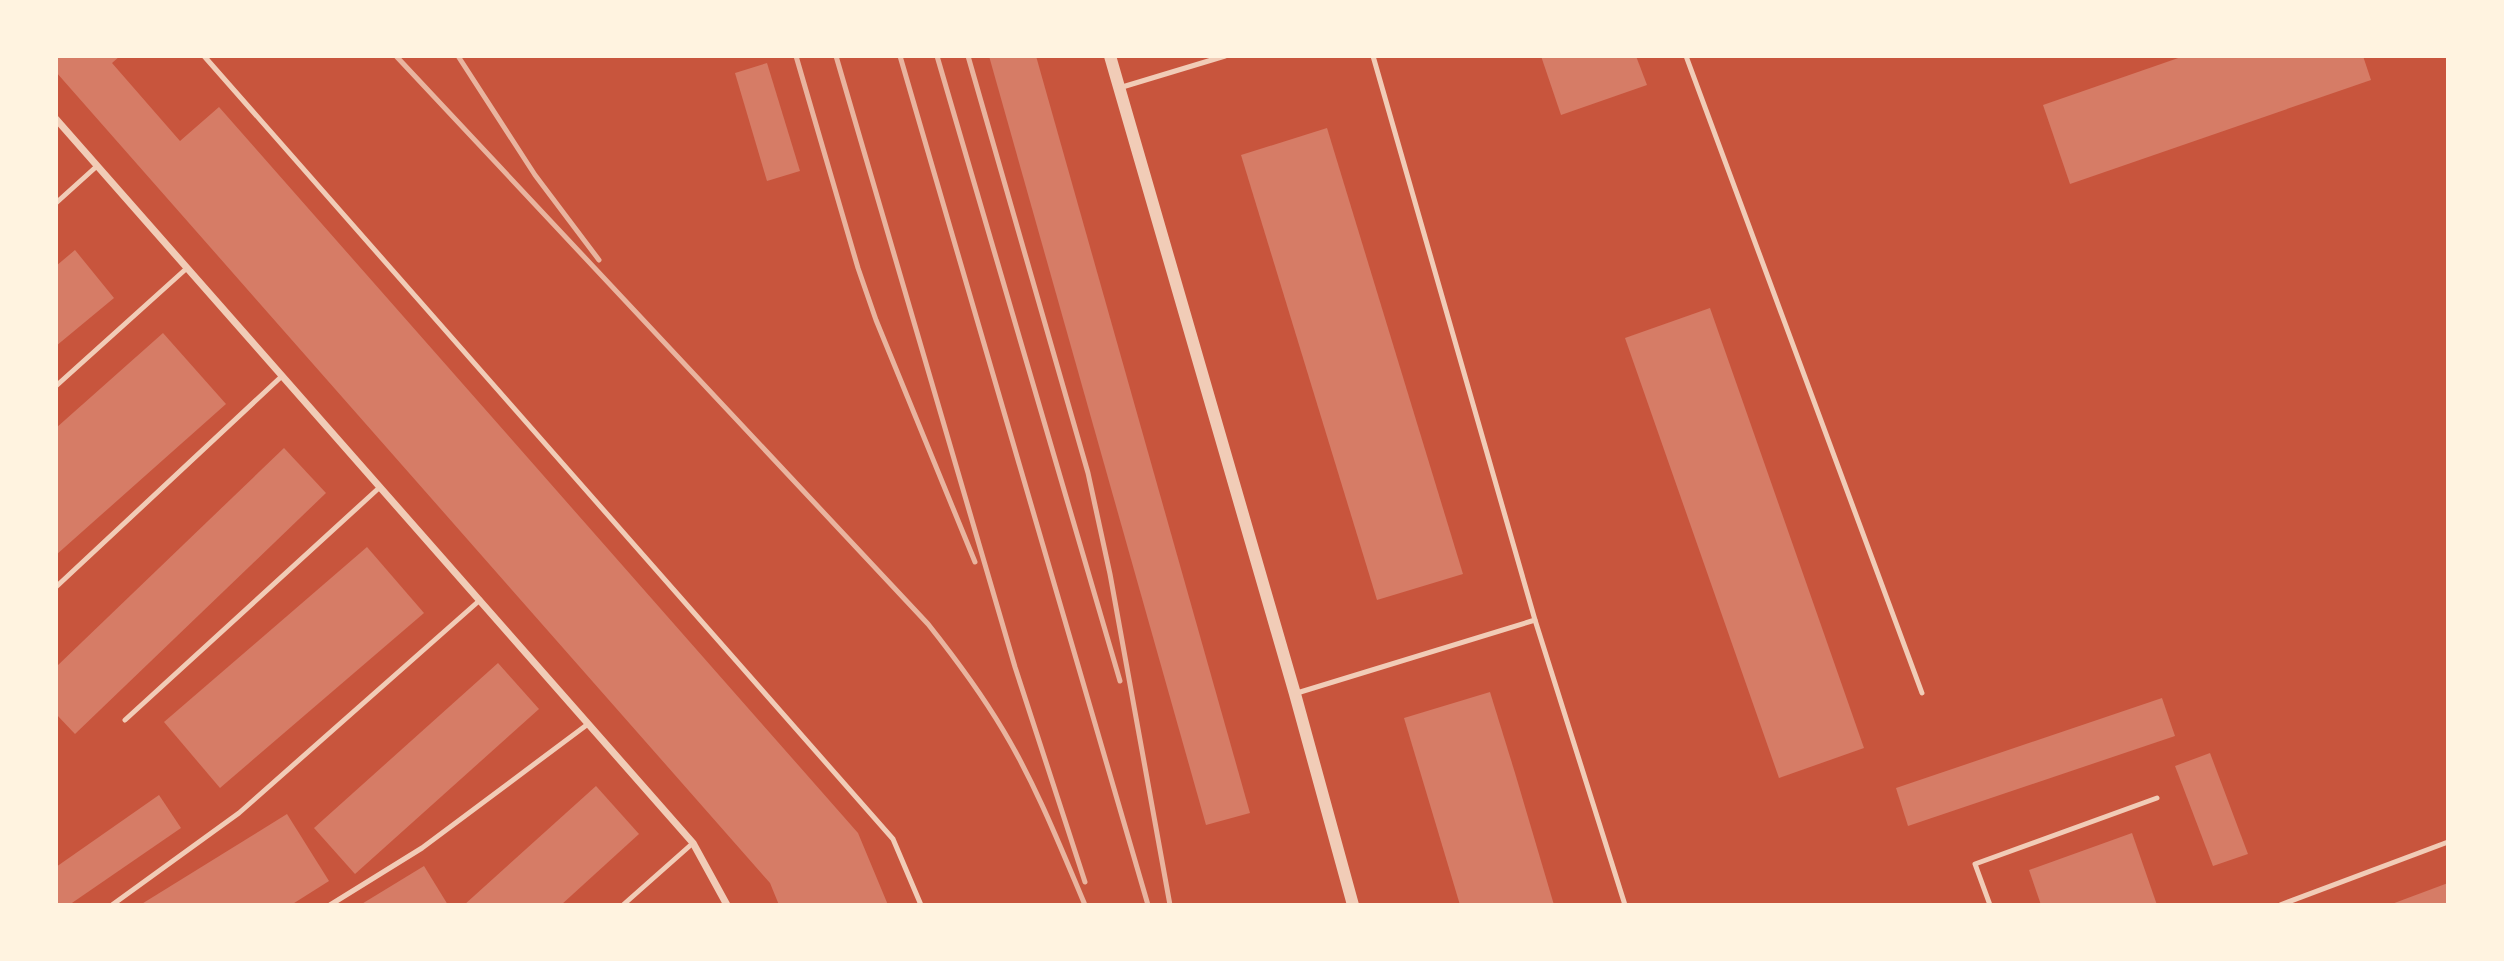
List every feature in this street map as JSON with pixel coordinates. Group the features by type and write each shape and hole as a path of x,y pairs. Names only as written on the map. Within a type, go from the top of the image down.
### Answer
{"street":[{"path":"1110,56 1295,694 1353,905"},
{"path":"56,119 693,843 727,905"}],"lane":[{"path":"204,56 893,839 921,905"},
{"path":"1119,88 1225,56"},
{"path":"1373,56 1535,620 1625,905"},
{"path":"1686,56 1922,693"},
{"path":"56,203 97,166"},
{"path":"56,386 187,268"},
{"path":"56,587 282,376"},
{"path":"125,720 380,487"},
{"path":"111,905 239,813 480,600"},
{"path":"1295,694 1535,620"},
{"path":"330,905 422,848 588,724"},
{"path":"1990,905 1975,864 2157,798"},
{"path":"2280,905 2448,842"},
{"path":"623,905 693,843"}],"building":[{"path":"56,56 120,56 112,63 180,141 219,107 858,833 888,905 779,905 770,883 56,72"},
{"path":"989,56 1036,56 1250,813 1206,825"},
{"path":"1541,56 1636,56 1647,85 1561,115"},
{"path":"2184,56 2363,56 2371,80 2070,184 2043,105"},
{"path":"767,63 800,171 767,181 735,73"},
{"path":"1327,128 1463,574 1377,600 1241,155"},
{"path":"75,250 114,298 56,346 56,266"},
{"path":"1710,308 1864,748 1779,778 1625,338"},
{"path":"163,333 226,404 56,555 56,428"},
{"path":"284,448 326,493 75,734 56,714 56,667"},
{"path":"367,547 424,613 220,788 164,722"},
{"path":"498,663 539,709 355,874 314,828"},
{"path":"1490,692 1554,905 1460,905 1404,718"},
{"path":"2162,698 2175,736 1908,826 1896,788"},
{"path":"2210,753 2248,854 2213,866 2175,766"},
{"path":"596,786 639,834 561,905 464,905"},
{"path":"159,795 181,828 69,905 56,905 56,867"},
{"path":"287,814 329,881 291,905 140,905"},
{"path":"2132,833 2157,905 2041,905 2029,870"},
{"path":"424,866 448,905 360,905"},
{"path":"2448,883 2448,905 2389,905"}],"railway":[{"path":"396,56 928,624 977,689 1015,751 1047,816 1085,905"},
{"path":"458,56 535,175 599,260"},
{"path":"796,56 858,268 876,320 975,562"},
{"path":"836,56 1015,667 1085,882"},
{"path":"900,56 1148,905"},
{"path":"937,56 1120,681"},
{"path":"968,56 1088,473 1110,574 1170,905"}]}
